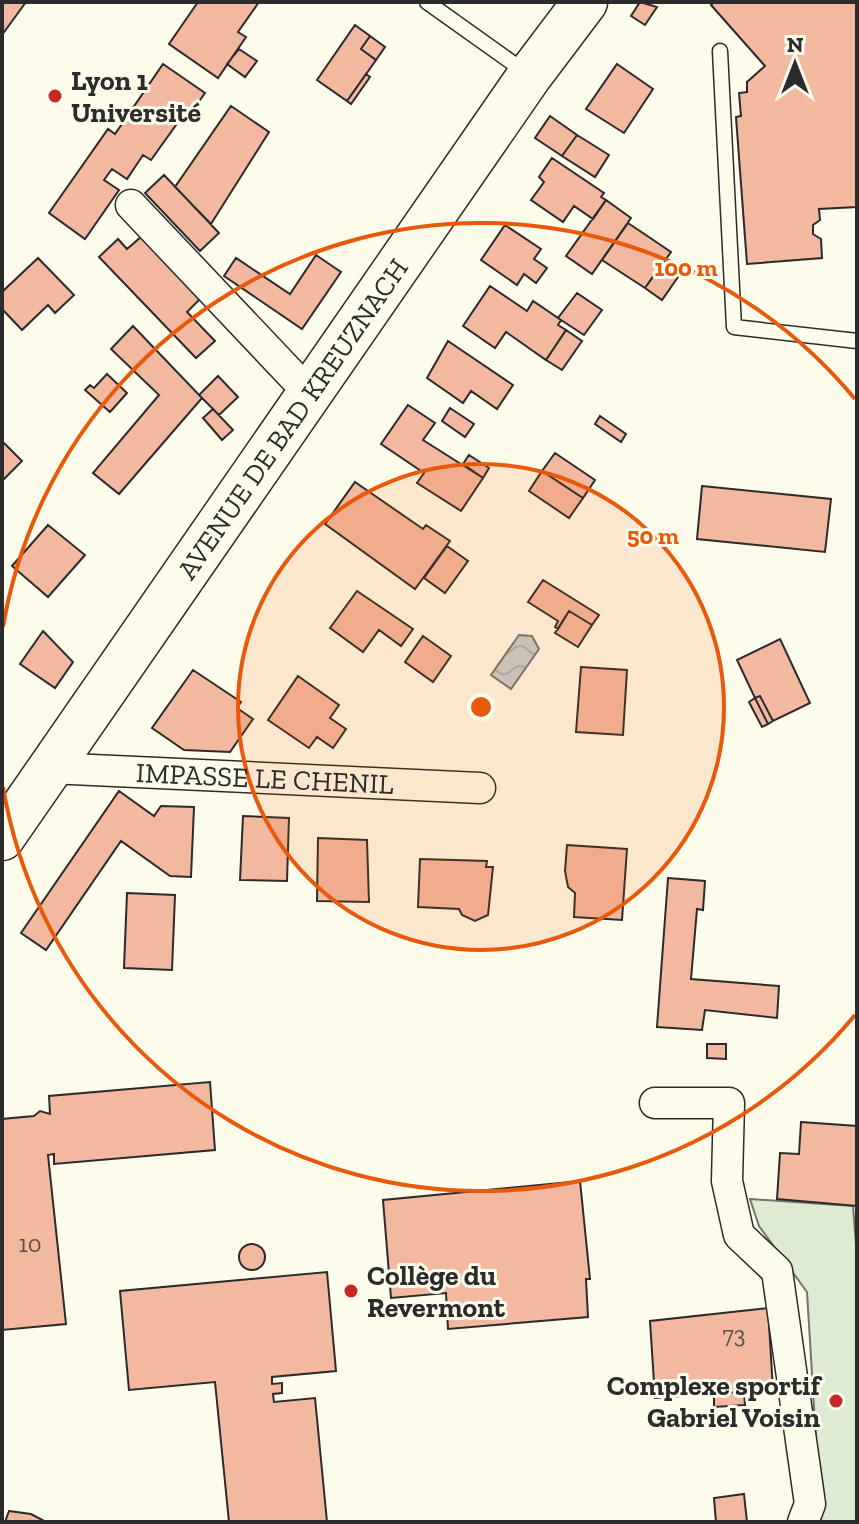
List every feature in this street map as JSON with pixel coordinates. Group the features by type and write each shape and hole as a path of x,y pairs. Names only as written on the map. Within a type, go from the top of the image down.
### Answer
{"main road":[{"name":"AVENUE DE BAD KREUZNACH","path":"2,838 530,75 585,2"}],"street":[{"path":"131,205 309,393"},
{"name":"IMPASSE LE CHENIL","path":"49,768 480,788"},
{"path":"655,1103 729,1103 727,1181 739,1235 777,1271 810,1504 803,1522"}],"lane":[{"path":"427,2 530,75"},
{"path":"720,51 734,327 857,341"}],"green space":[{"name":"Complexe sportif Gabriel Voisin","path":"750,1199 853,1206 857,1258 857,1522 821,1522 807,1292 759,1226"}],"water":[{"path":"519,635 532,636 539,649 511,689 491,675"}],"building":[{"path":"2,2 26,2 2,35"},
{"path":"198,2 259,2 238,32 246,37 218,78 169,44"},
{"path":"640,2 657,7 645,25 631,16"},
{"path":"714,2 857,2 857,207 819,209 820,220 813,225 813,234 821,239 822,258 747,264 736,117 741,116 739,93 747,92 747,82 765,66 711,5"},
{"path":"355,25 370,36 361,49 376,60 347,101 317,80"},
{"path":"370,36 385,47 376,60 361,49"},
{"path":"239,49 257,61 245,77 227,64"},
{"path":"163,64 205,93 188,117 184,114 151,160 143,155 127,179 112,169 104,180 119,190 85,239 49,213 108,129 115,134"},
{"path":"617,64 653,89 624,133 586,109"},
{"path":"366,74 370,77 351,104 347,101"},
{"path":"231,106 269,132 211,224 175,187"},
{"path":"550,116 577,135 562,156 535,138"},
{"path":"577,135 609,155 595,177 562,156"},
{"path":"552,158 604,193 601,197 606,200 593,219 574,206 563,222 531,200 544,182 539,177"},
{"path":"164,175 219,233 200,251 145,193"},
{"path":"606,200 631,218 592,274 566,256"},
{"path":"628,223 671,252 645,288 602,260"},
{"path":"505,225 541,249 534,259 547,268 536,283 524,274 517,285 481,260"},
{"path":"141,237 200,299 187,312 215,341 196,358 99,257 118,239 127,249"},
{"path":"316,255 341,272 302,329 224,276 236,258 290,294"},
{"path":"38,258 74,295 55,313 48,305 22,330 2,309 2,292"},
{"path":"661,265 678,277 662,300 645,288"},
{"path":"490,286 527,311 533,301 561,320 558,325 566,330 546,360 506,332 495,348 463,326"},
{"path":"577,293 602,310 584,335 558,318"},
{"path":"133,326 202,398 119,494 93,473 159,395 111,349"},
{"path":"566,330 582,341 562,370 546,360"},
{"path":"448,341 513,385 497,409 471,391 463,403 427,378"},
{"path":"107,374 127,393 110,412 85,390 90,385 94,388"},
{"path":"218,376 238,397 219,415 199,395"},
{"path":"408,405 435,423 423,440 483,478 461,511 417,483 424,473 381,444"},
{"path":"450,408 474,424 465,437 442,421"},
{"path":"213,409 233,430 222,440 203,418"},
{"path":"600,416 626,434 621,442 595,424"},
{"path":"2,441 22,461 2,481"},
{"path":"555,453 595,480 583,498 542,471"},
{"path":"469,455 489,468 483,478 463,464"},
{"path":"542,471 583,498 569,518 529,491"},
{"path":"355,482 423,529 426,525 450,541 415,589 325,524"},
{"path":"702,486 831,499 825,552 697,539"},
{"path":"48,525 85,555 48,597 12,566"},
{"path":"447,546 468,561 445,593 424,578"},
{"path":"543,580 599,615 592,625 569,611 558,629 555,627 558,621 528,602"},
{"path":"357,591 413,629 401,646 379,630 363,652 330,628"},
{"path":"569,611 592,625 578,647 555,633"},
{"path":"43,631 73,662 55,688 20,664"},
{"path":"423,636 451,656 433,682 405,662"},
{"path":"780,639 810,703 773,721 760,696 755,698 737,660"},
{"path":"581,667 627,670 623,735 576,732"},
{"path":"193,670 241,702 237,708 253,719 230,752 184,750 152,728"},
{"path":"298,676 339,705 330,718 346,729 333,748 317,737 309,748 268,720"},
{"path":"760,696 773,721 768,724 755,698"},
{"path":"755,698 768,724 762,727 749,702"},
{"path":"119,791 154,816 161,806 194,807 191,877 170,876 121,841 46,950 21,933"},
{"path":"243,816 289,818 287,881 240,880"},
{"path":"318,838 367,840 369,902 317,901"},
{"path":"567,845 627,849 622,920 574,917 575,893 568,887 565,871"},
{"path":"420,859 487,861 486,867 493,867 488,915 475,921 462,915 459,909 418,907"},
{"path":"668,878 705,881 703,910 697,909 691,979 779,986 777,1018 705,1010 702,1030 657,1027"},
{"path":"127,893 175,895 172,970 124,968"},
{"path":"707,1044 726,1044 726,1059 707,1058"},
{"path":"210,1082 215,1150 54,1164 54,1154 48,1155 66,1324 2,1330 2,1119 34,1116 40,1111 50,1114 49,1096"},
{"path":"801,1122 857,1126 857,1206 777,1199 780,1153 799,1154"},
{"path":"580,1181 590,1279 586,1279 588,1317 448,1329 446,1293 391,1298 383,1200"},
{"path":"252,1244 261,1248 265,1257 261,1266 252,1270 243,1266 239,1257 243,1248"},
{"path":"327,1272 336,1371 272,1377 272,1384 282,1383 282,1393 273,1394 274,1402 315,1398 327,1522 229,1522 215,1382 129,1390 120,1291"},
{"path":"768,1308 773,1390 655,1398 650,1321"},
{"path":"744,1392 745,1405 714,1407 714,1394"},
{"path":"744,1494 747,1522 716,1522 714,1498"},
{"path":"9,1511 31,1514 46,1522 5,1522"}],"place":[{"name":"Lyon 1 Université","path":"55,96"},
{"name":"Collège du Revermont","path":"351,1291"},
{"name":"Complexe sportif Gabriel Voisin","path":"836,1401"}]}
